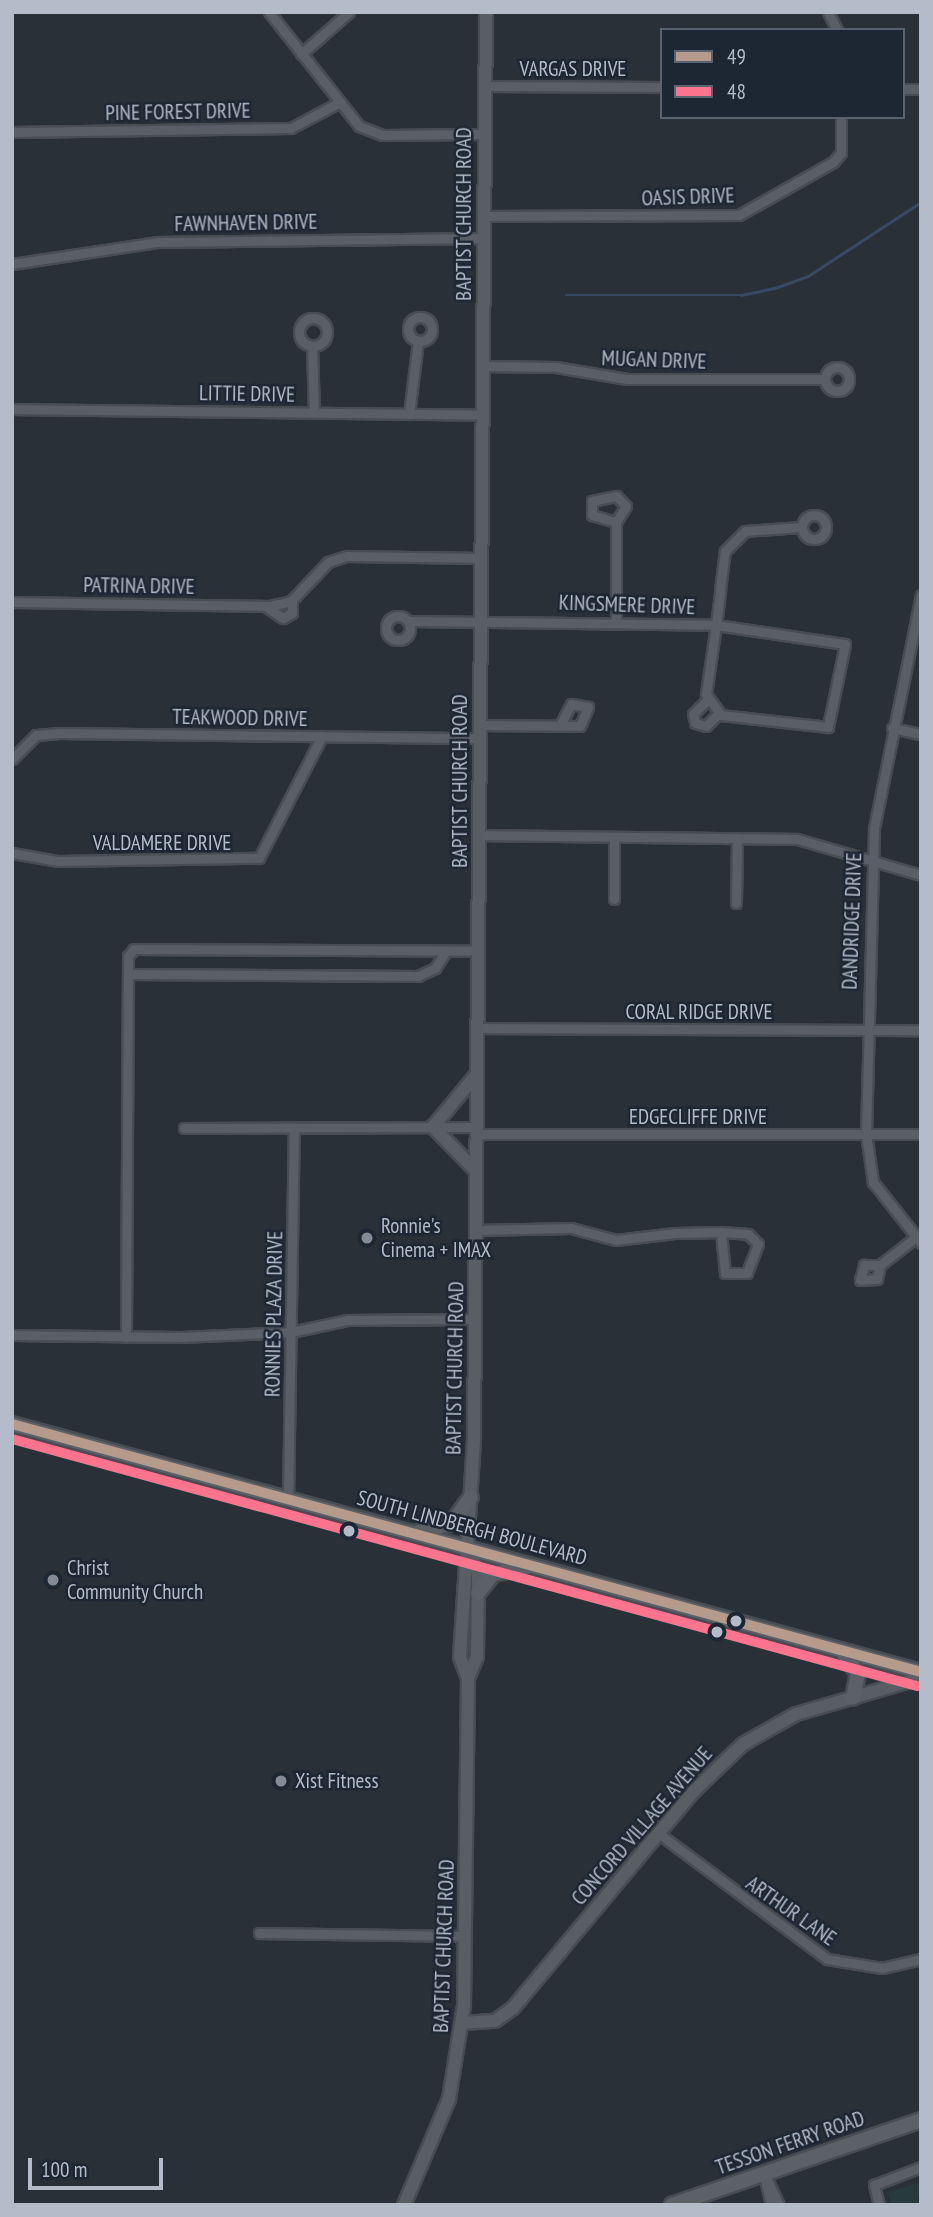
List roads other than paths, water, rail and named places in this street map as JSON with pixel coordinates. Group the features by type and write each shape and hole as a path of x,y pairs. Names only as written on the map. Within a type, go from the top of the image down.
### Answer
{"main road":[{"name":"SOUTH LINDBERGH BOULEVARD","path":"12,1424 921,1672"},
{"path":"414,1534 452,1523 471,1497"},
{"path":"478,1593 493,1574 531,1566"},
{"path":"841,1650 859,1673 853,1698"},
{"name":"TESSON FERRY ROAD","path":"672,2205 921,2120"}],"street":[{"path":"269,12 338,103 359,126 382,135 483,134"},
{"path":"301,54 349,12"},
{"name":"BAPTIST CHURCH ROAD","path":"468,1678 477,1657 478,1593 470,1549 476,1230 486,12"},
{"path":"828,12 835,28"},
{"name":"VARGAS DRIVE","path":"484,86 660,87"},
{"name":"PINE FOREST DRIVE","path":"12,132 291,128 338,103"},
{"name":"OASIS DRIVE","path":"483,216 739,215 833,162 841,153 842,119"},
{"name":"FAWNHAVEN DRIVE","path":"12,264 147,242 483,238"},
{"path":"409,414 418,341"},
{"path":"312,346 314,413"},
{"name":"MUGAN DRIVE","path":"482,366 556,367 627,379 825,379"},
{"name":"LITTIE DRIVE","path":"12,409 482,415"},
{"path":"616,522 616,621"},
{"path":"708,699 718,714 706,726 695,723 693,715 708,699 725,551 733,540 758,527 801,527"},
{"name":"PATRINA DRIVE","path":"12,602 265,606 292,600 328,562 347,556 481,558"},
{"name":"DANDRIDGE DRIVE","path":"880,1265 918,1240 873,1182 866,1134 872,859 892,728 921,595"},
{"name":"PATRINA DRIVE","path":"265,606 283,618 292,613 292,600"},
{"name":"KINGSMERE DRIVE","path":"408,621 480,619 716,625 845,644 828,727 718,714"},
{"name":"TEAKWOOD DRIVE","path":"12,759 36,735 59,733 322,736 479,732 561,724"},
{"path":"892,728 921,734"},
{"name":"VALDAMERE DRIVE","path":"12,853 58,861 259,858 322,736"},
{"path":"478,835 797,839 921,875"},
{"path":"614,837 614,899"},
{"path":"736,903 737,838"},
{"path":"126,1337 128,974 134,949 478,951"},
{"path":"128,974 418,976 435,968 446,951"},
{"name":"CORAL RIDGE DRIVE","path":"477,1028 921,1030"},
{"path":"433,1127 476,1074"},
{"path":"433,1127 476,1171"},
{"path":"184,1128 433,1127 475,1131"},
{"name":"RONNIES PLAZA DRIVE","path":"288,1500 294,1128"},
{"name":"EDGECLIFFE DRIVE","path":"475,1131 921,1134"},
{"path":"476,1230 571,1228 616,1240 721,1232 748,1234 758,1244 747,1273 725,1273 721,1232"},
{"path":"12,1335 126,1337 291,1332 346,1320 475,1319"},
{"name":"BAPTIST CHURCH ROAD","path":"404,2205 446,2107 463,2023 468,1678 460,1657 461,1574 470,1549"},
{"name":"CONCORD VILLAGE AVENUE","path":"463,2023 495,2021 513,2008 659,1833 743,1744 796,1714 921,1678"},
{"name":"ARTHUR LANE","path":"659,1833 827,1959 882,1968 921,1959"},
{"path":"259,1933 466,1936"},
{"path":"879,2205 874,2185 921,2166"},
{"path":"764,2173 771,2205"},
{"path":"764,2173 779,2205"}],"waterway":[{"path":"566,295 741,295 775,288 808,276 921,202"}],"place":[{"name":"Ronnie's Cinema + IMAX","path":"367,1238"},
{"name":"Christ Community Church","path":"53,1580"},
{"name":"Xist Fitness","path":"281,1781"}]}
